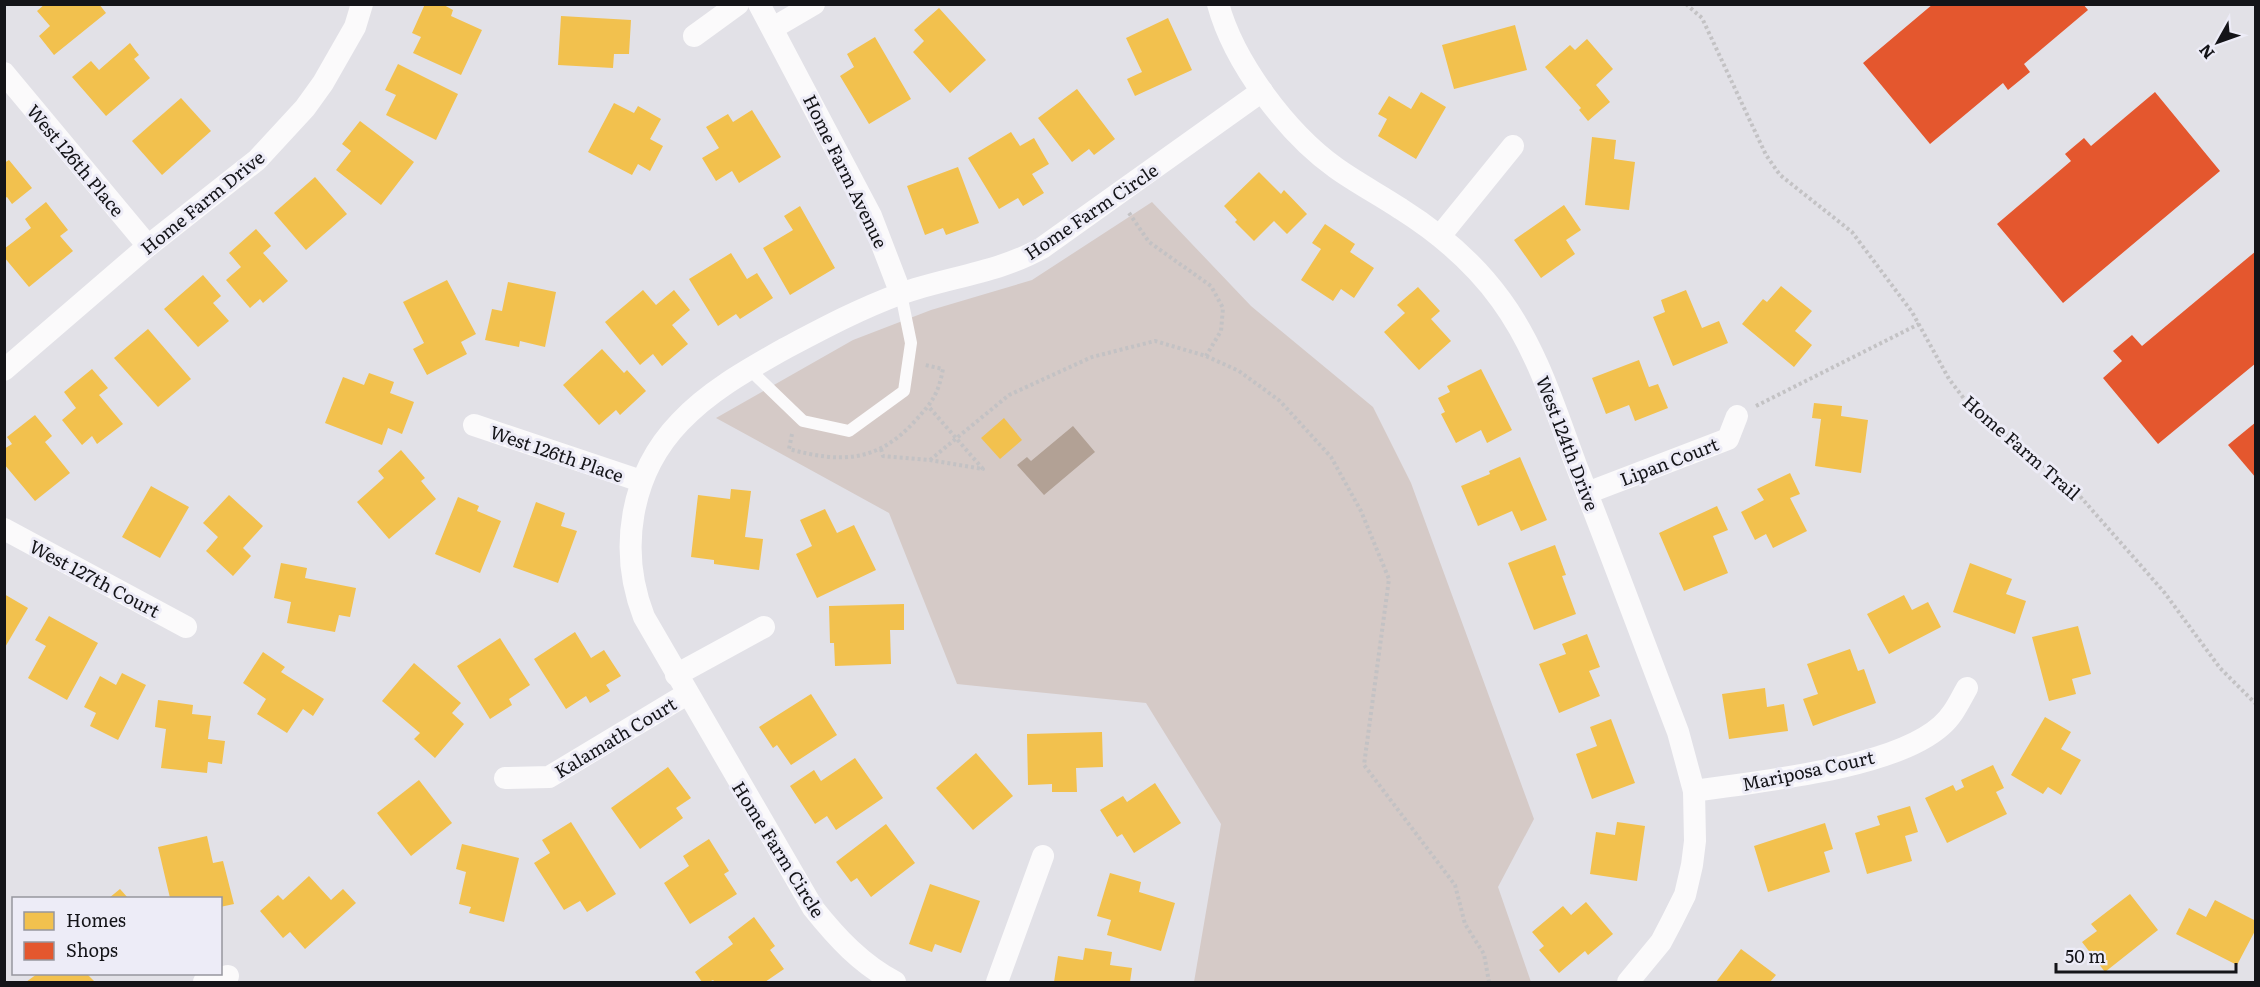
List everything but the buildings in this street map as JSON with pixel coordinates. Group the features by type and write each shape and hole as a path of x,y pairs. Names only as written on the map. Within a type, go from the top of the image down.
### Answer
{"street":[{"name":"Home Farm Drive","path":"4,370 148,246 257,160 305,108 341,55 355,27 362,4"},
{"path":"694,36 738,4"},
{"name":"Home Farm Avenue","path":"759,4 872,216 901,294"},
{"path":"773,28 814,4"},
{"name":"West 124th Drive","path":"1218,4 1229,34 1262,92 1303,138 1334,166 1440,236 1485,280 1502,302 1538,366 1677,732 1694,791 1695,841 1692,865 1684,895 1661,942 1632,982"},
{"name":"West 126th Place","path":"4,73 148,246"},
{"name":"Home Farm Circle","path":"901,294 1007,265 1025,257 1262,92"},
{"path":"1440,236 1513,146"},
{"path":"682,685 644,617 631,571 632,520 640,481 666,438 680,421 713,392 824,327 901,294"},
{"name":"Lipan Court","path":"1587,493 1728,439 1737,416"},
{"name":"West 126th Place","path":"474,425 640,481"},
{"name":"West 127th Court","path":"4,529 186,627"},
{"name":"Kalamath Court","path":"505,778 549,777 764,627"},
{"name":"Home Farm Circle","path":"682,685 813,908 835,936 856,956 880,974 896,982"},
{"name":"Mariposa Court","path":"1694,791 1814,772 1866,760 1900,748 1925,737 1940,727 1952,716 1967,688"},
{"path":"997,982 1043,856"},
{"path":"204,982 228,976"}],"lane":[{"path":"749,369 803,421 849,431 904,391 911,343 901,294"}],"path":[{"name":"Home Farm Trail","path":"1686,4 1702,18 1766,155 1780,175 1852,232 1878,264 1919,324 1949,379 1965,400 2078,494 2164,592 2220,668 2256,704"},
{"path":"1117,195 1149,242 1211,286 1223,308 1221,331 1206,356"},
{"path":"1737,416 1919,324"},
{"path":"930,460 1010,394 1092,357 1155,341 1206,356 1239,370 1280,401 1331,457 1361,511 1389,579 1364,765 1455,885 1465,924 1484,954 1489,982"},
{"path":"881,450 883,456 930,460 983,469 928,406"}],"shaded area":[{"path":"1152,202 1251,306 1373,407 1411,483 1534,819 1498,887 1531,982 1194,982 1221,824 1146,703 957,684 889,513 716,418 853,340 931,310 1032,280"},
{"path":"1073,426 1095,452 1044,495 1017,465 1027,457 1031,461"}]}
